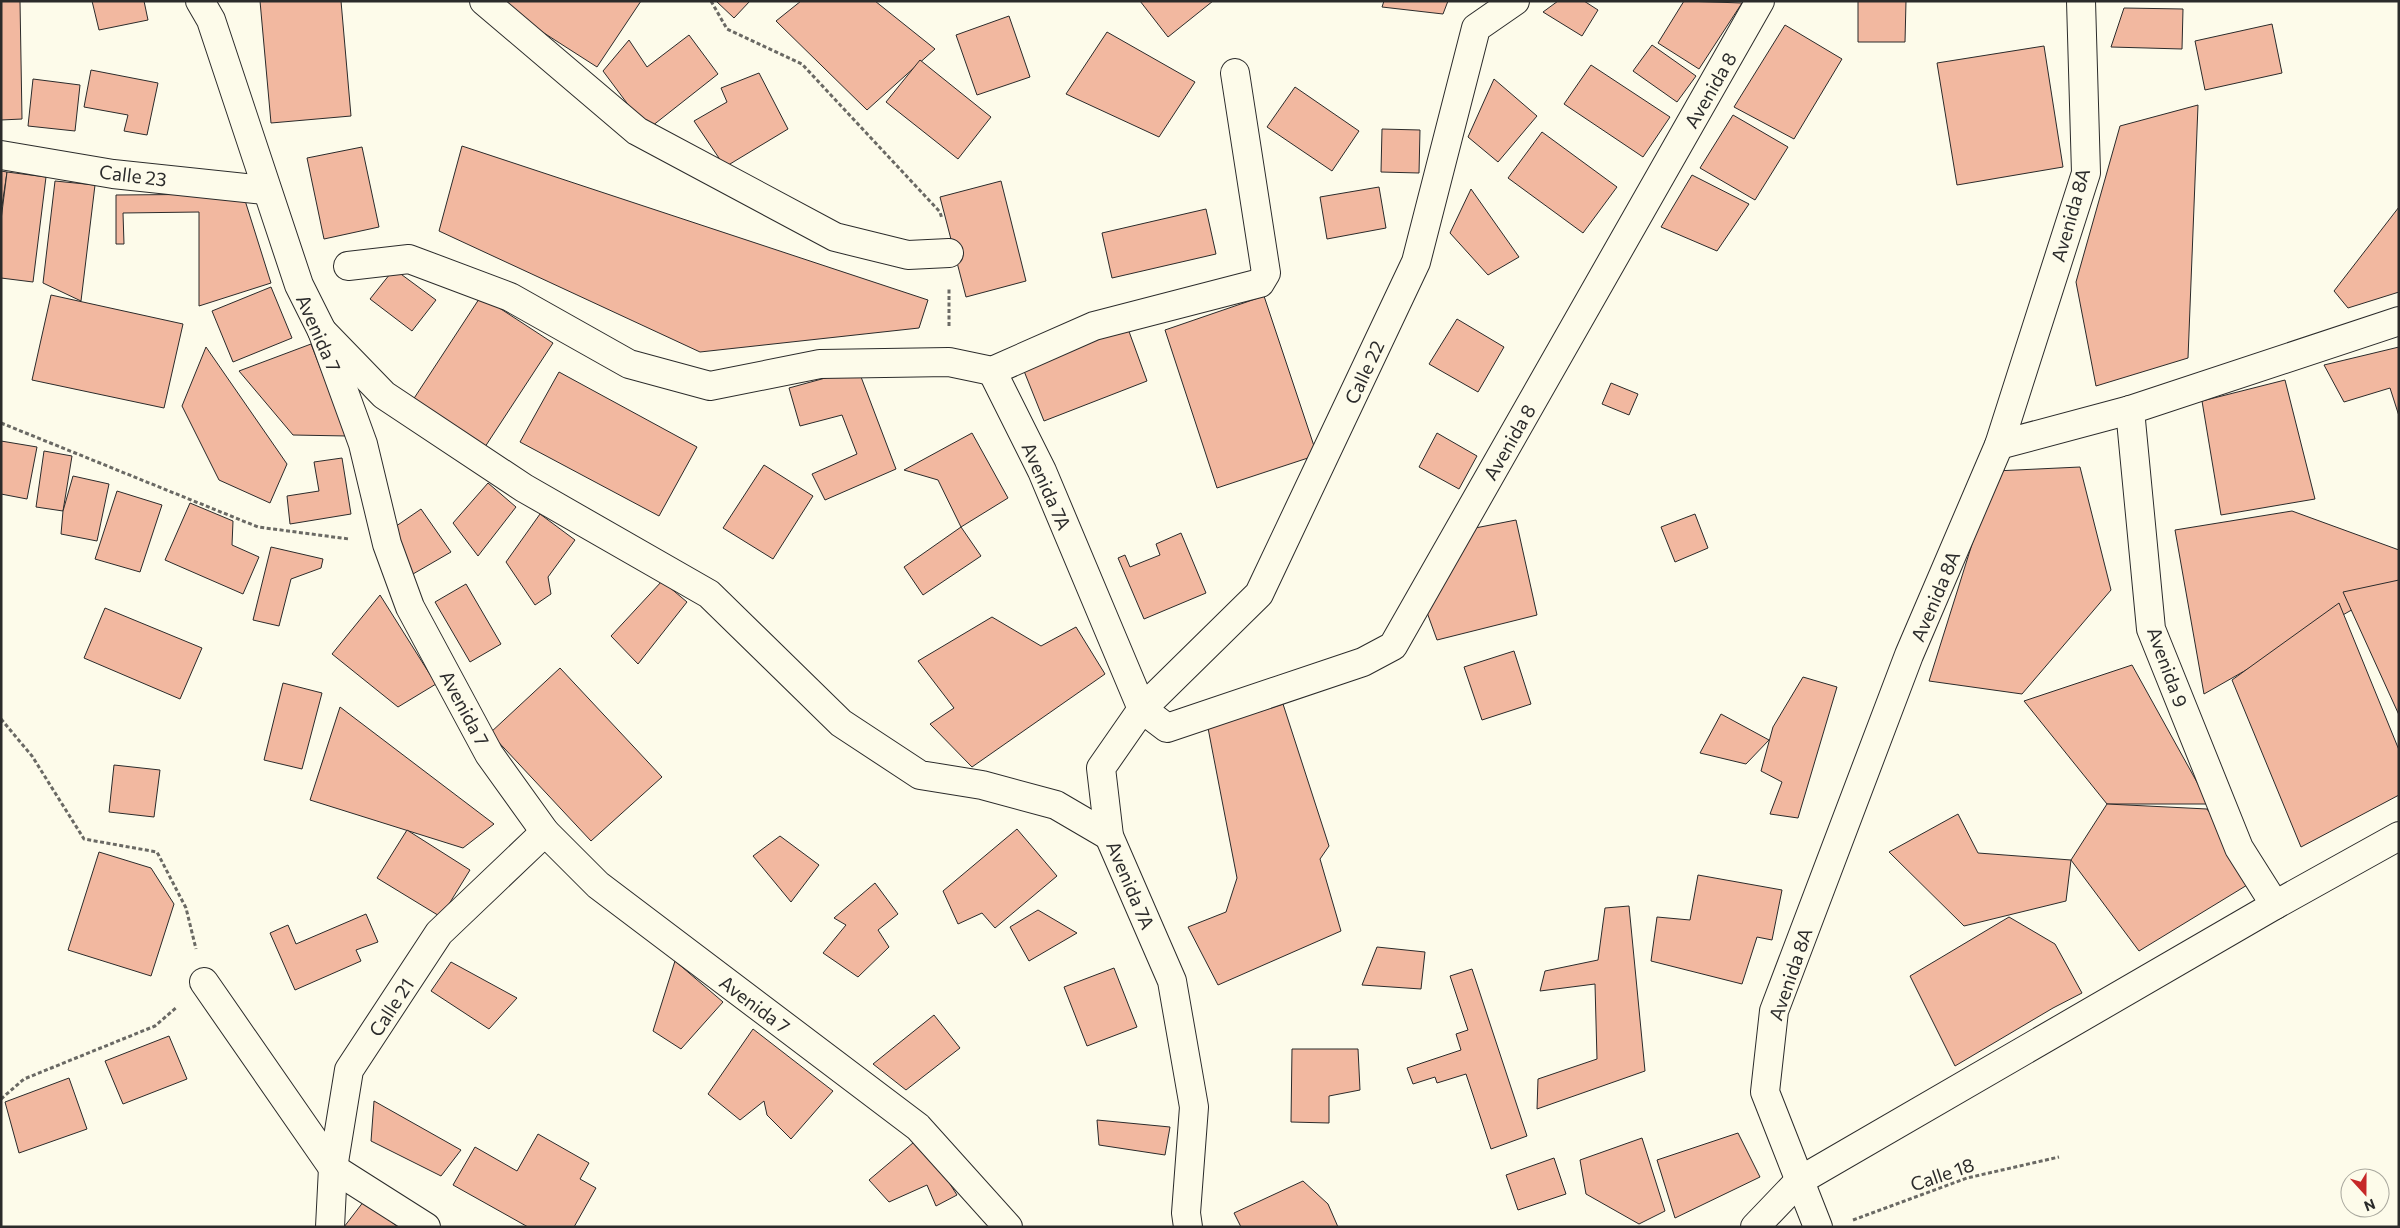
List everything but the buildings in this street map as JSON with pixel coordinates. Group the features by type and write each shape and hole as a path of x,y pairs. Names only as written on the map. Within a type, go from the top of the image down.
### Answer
{"street":[{"name":"Avenida 7","path":"200,1 211,20 265,190 298,286 322,331 363,444 387,544 410,607 489,754 545,832 598,885 918,1128 1008,1227"},
{"path":"484,1 637,130 654,140 835,237 908,256 949,253"},
{"name":"Calle 22","path":"1142,709 1259,594 1416,262 1476,28 1515,1"},
{"name":"Avenida 8","path":"1142,709 1167,728 1363,662 1393,646 1760,1"},
{"name":"Avenida 8A","path":"1799,1181 1765,1092 1774,1011 1910,655 1998,445 2086,173 2081,1"},
{"path":"348,266 409,259 510,297 629,364 710,386 820,364 949,362 992,371 1094,326 1260,283 1266,272 1235,73"},
{"name":"Calle 23","path":"1,155 113,174 265,190"},
{"path":"1998,445 2130,410 2399,321"},
{"path":"322,331 384,395 524,488 709,594 841,723 920,775 982,785 1056,805 1109,836"},
{"name":"Avenida 7A","path":"992,371 1042,471 1142,709 1102,768 1109,836 1172,981 1194,1107 1186,1213 1188,1227"},
{"name":"Avenida 9","path":"2130,410 2151,629 2239,848 2275,904"},
{"name":"Calle 21","path":"330,1227 333,1168 349,1070 439,933 545,832"},
{"path":"1755,1227 1799,1181 2275,904 2399,836"},
{"path":"204,982 333,1168 426,1227"},
{"path":"1799,1181 1818,1227"}],"path":[{"path":"711,1 727,29 802,64 940,212 949,253 949,362"},
{"path":"1,423 258,527 387,544"},
{"path":"1,719 32,756 84,839 157,852 186,908 204,982 155,1026 24,1079 1,1099"},
{"name":"Calle 18","path":"1845,1223 1967,1178 2059,1156"}]}
